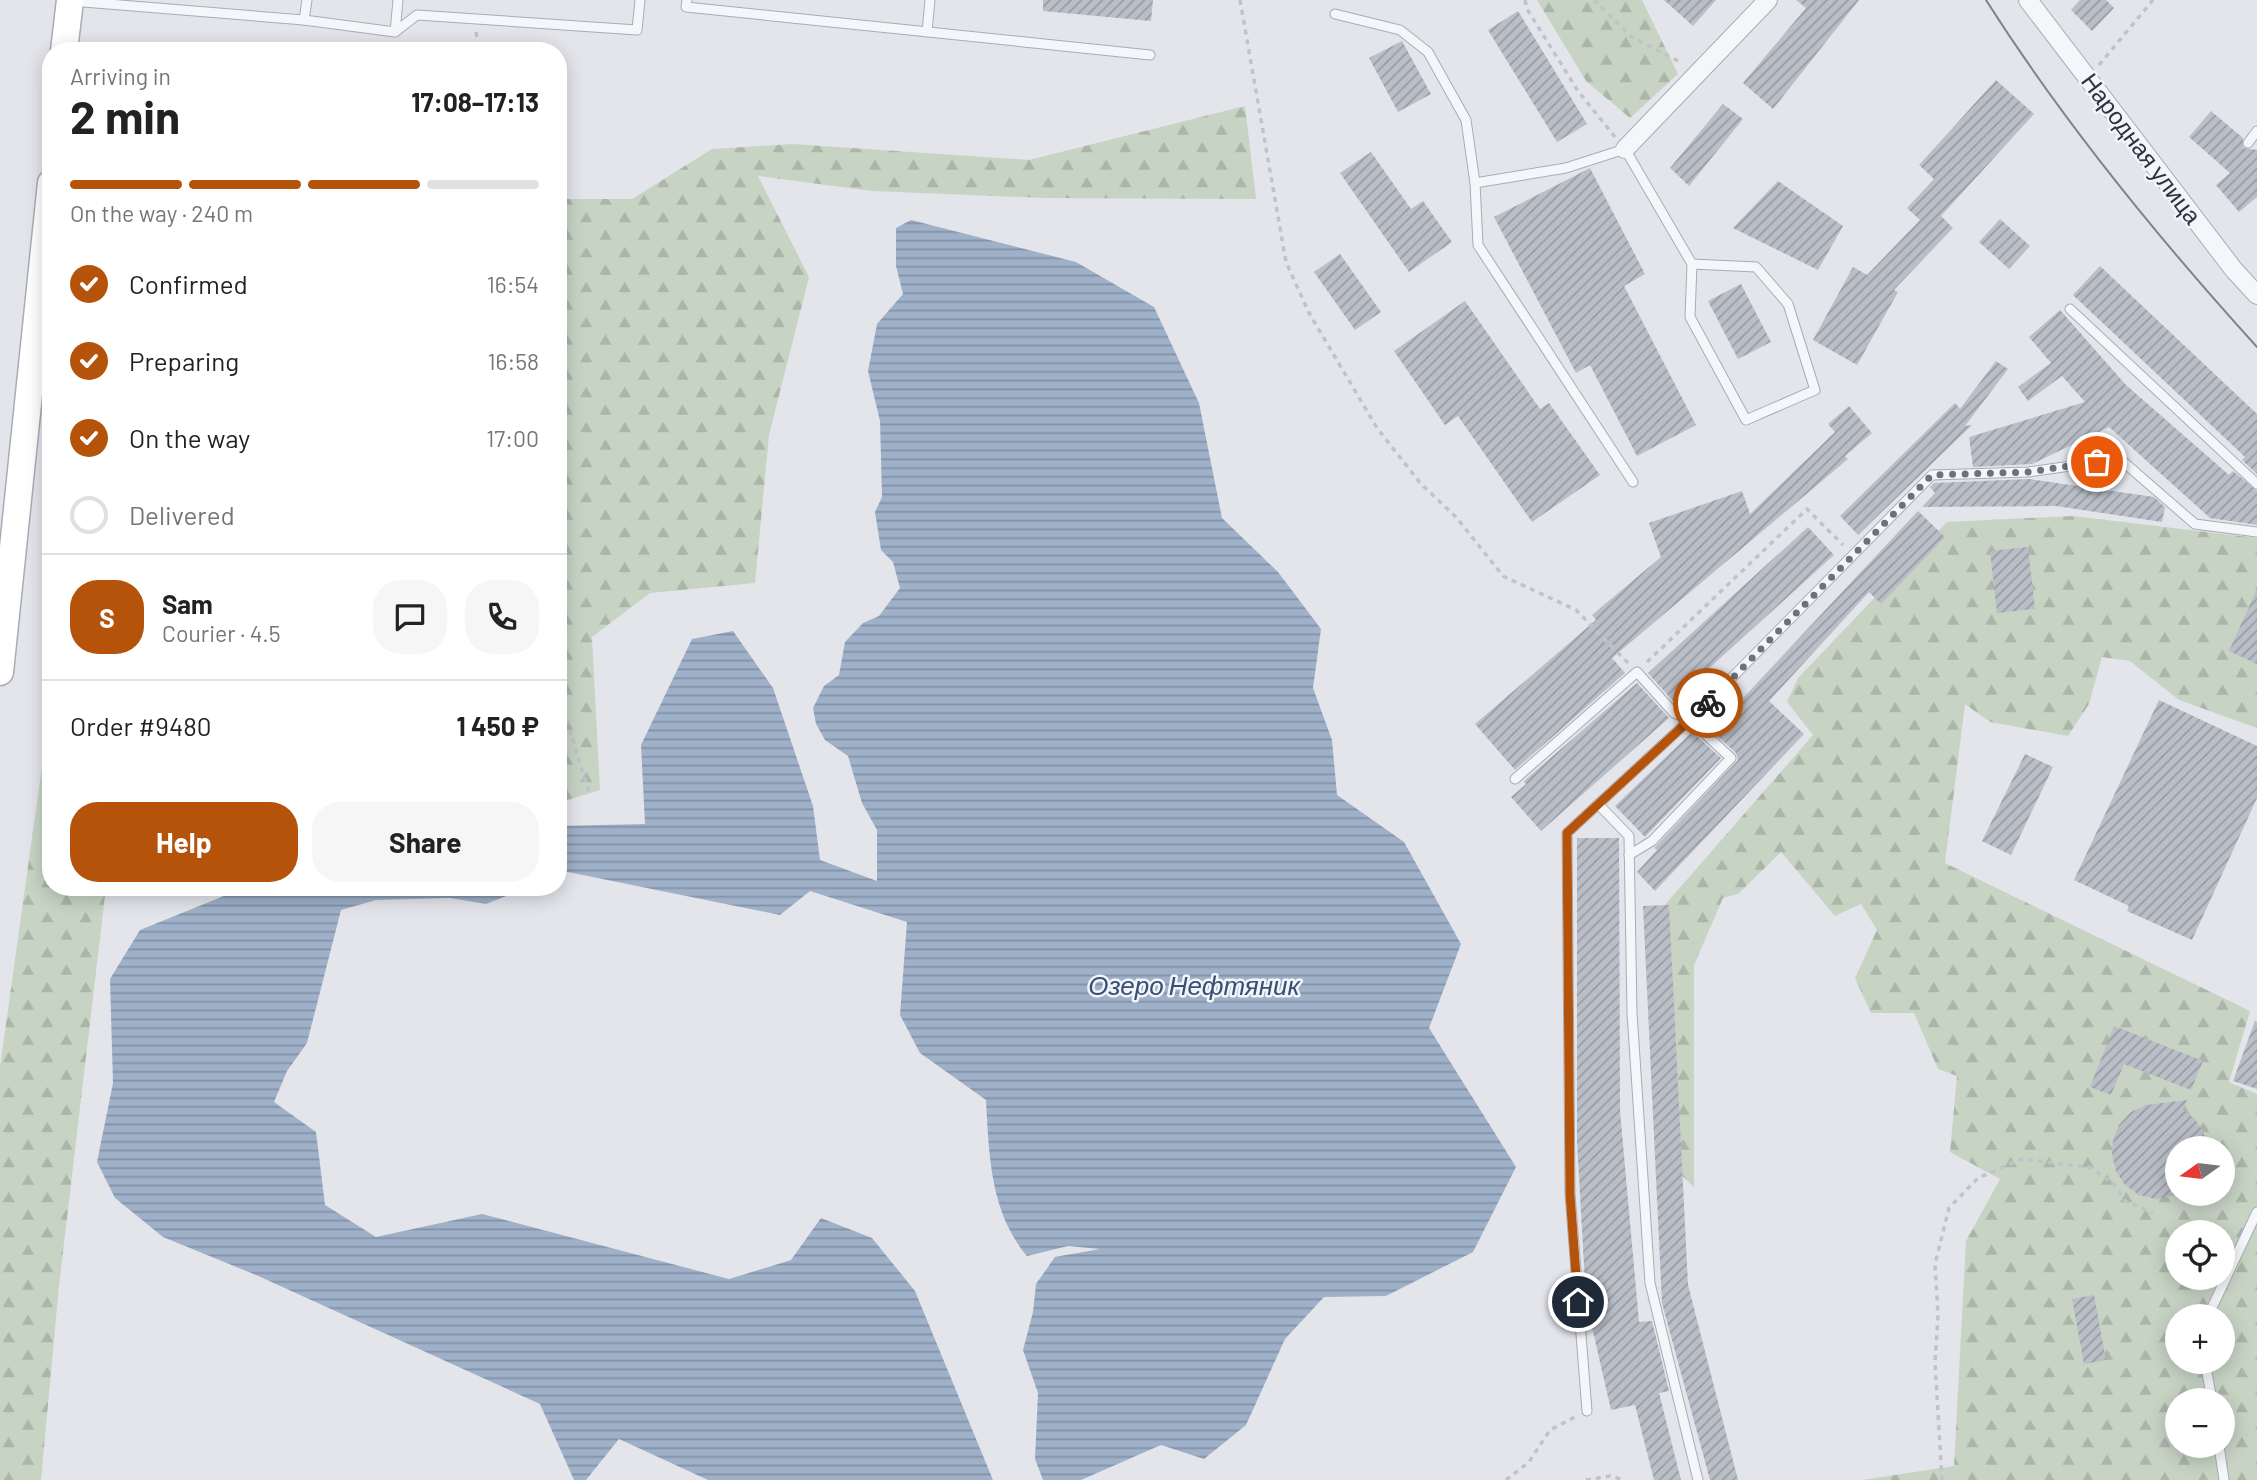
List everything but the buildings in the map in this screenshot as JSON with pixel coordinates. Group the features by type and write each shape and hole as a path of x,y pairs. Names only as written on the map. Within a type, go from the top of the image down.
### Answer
{"main road":[{"path":"65,42 70,0"},
{"path":"0,672 42,269"}],"street":[{"path":"61,0 70,0"},
{"path":"1625,149 1768,0"},
{"name":"Народная улица","path":"2028,0 2234,270 2257,295"}],"lane":[{"path":"70,0 304,20 395,32 416,15 637,30 640,0"},
{"path":"304,20 306,0"},
{"path":"395,32 398,0"},
{"path":"687,0 686,7 1150,55"},
{"path":"927,32 930,0"},
{"path":"1335,14 1399,30 1428,52 1466,120 1475,183 1478,245 1633,482"},
{"path":"2248,143 2257,131"},
{"path":"1475,183 1566,168 1625,149 1692,264 1690,317 1745,420 1815,390 1788,304 1756,267 1692,264"},
{"path":"2070,309 2257,484"},
{"path":"1587,1411 1570,1194 1567,833 1690,720 1932,475 2028,472 2120,459 2194,524 2257,532"},
{"path":"1515,779 1637,672 1674,713 1690,720 1731,758 1652,841 1629,855"},
{"path":"1598,804 1629,836 1632,1013 1650,1283 1698,1480"},
{"path":"2214,1304 2257,1212"},
{"path":"2221,1458 2224,1480"}],"path":[{"path":"1240,0 1286,262 1309,313 1377,428 1420,484 1456,517 1503,576 1576,610 1637,672 1807,509 1853,555"},
{"path":"1525,0 1527,9 1578,91 1625,149"},
{"path":"1594,0 1632,37 1700,71"},
{"path":"2089,77 2153,0"},
{"path":"475,19 478,42"},
{"path":"567,721 590,796"},
{"path":"1942,1480 1935,1363 1938,1315 1935,1264 1949,1208 1978,1178 2021,1159 2089,1167 2113,1183 2125,1201 2153,1213"},
{"path":"1506,1480 1530,1462 1550,1430 1587,1411"},
{"path":"1586,1480 1610,1476 1624,1480"}],"green space":[{"path":"1537,0 1642,0 1678,74 1630,118 1586,81"},
{"path":"1245,106 1256,199 1045,198 872,191 758,176 809,277 769,435 755,583 650,593 592,637 600,790 567,800 567,199 632,199 712,149 793,144 1029,160"},
{"path":"2073,516 2257,538 2257,728 2179,700 2130,661 2102,657 2089,704 2068,736 1990,722 1965,704 1945,863 2250,1011 2229,1082 2257,1094 2257,1480 1862,1480 1954,1466 1966,1241 2000,1179 1950,1152 1957,1076 1938,1069 1914,1013 1871,1013 1855,978 1877,930 1861,904 1835,916 1781,852 1738,894 1723,898 1694,965 1694,1187 1666,1160 1656,915 1813,735 1787,702 1798,678 1947,522"},
{"path":"42,766 42,896 105,896 59,1286 41,1480 0,1480 0,1067"}],"water":[{"name":"Озеро Нефтяник","path":"911,220 1076,262 1154,307 1199,403 1222,518 1278,572 1321,629 1313,688 1332,740 1337,795 1404,842 1461,944 1429,1028 1516,1167 1473,1252 1386,1296 1324,1297 1285,1339 1246,1425 1204,1459 1161,1445 1081,1480 1043,1480 1035,1459 1038,1393 1023,1350 1033,1312 1036,1284 1055,1257 1100,1249 1068,1246 1027,1256 1015,1239 1005,1221 994,1182 986,1100 920,1053 900,1015 907,922 810,891 780,915 567,872 567,826 645,824 641,745 692,639 733,631 773,688 813,806 820,860 877,881 877,830 862,803 848,756 825,740 816,724 813,708 824,686 839,675 845,642 863,623 879,616 900,588 893,562 881,550 875,512 882,497 880,421 868,371 877,324 903,294 896,266 896,228"},
{"path":"224,896 506,896 486,904 450,898 376,900 341,910 307,1043 287,1071 274,1102 316,1132 325,1205 376,1237 482,1214 729,1279 791,1260 821,1218 872,1238 915,1291 993,1480 708,1480 619,1439 586,1480 574,1480 540,1404 256,1275 163,1237 115,1198 97,1162 113,1083 110,979 140,930"}],"tram line":[{"path":"1986,0 2047,91 2114,179 2184,265 2257,347"}],"way so far":[{"path":"1708,703 1932,475 2028,472 2097,462"}],"route":[{"path":"1578,1302 1570,1194 1567,833 1708,703"}]}
